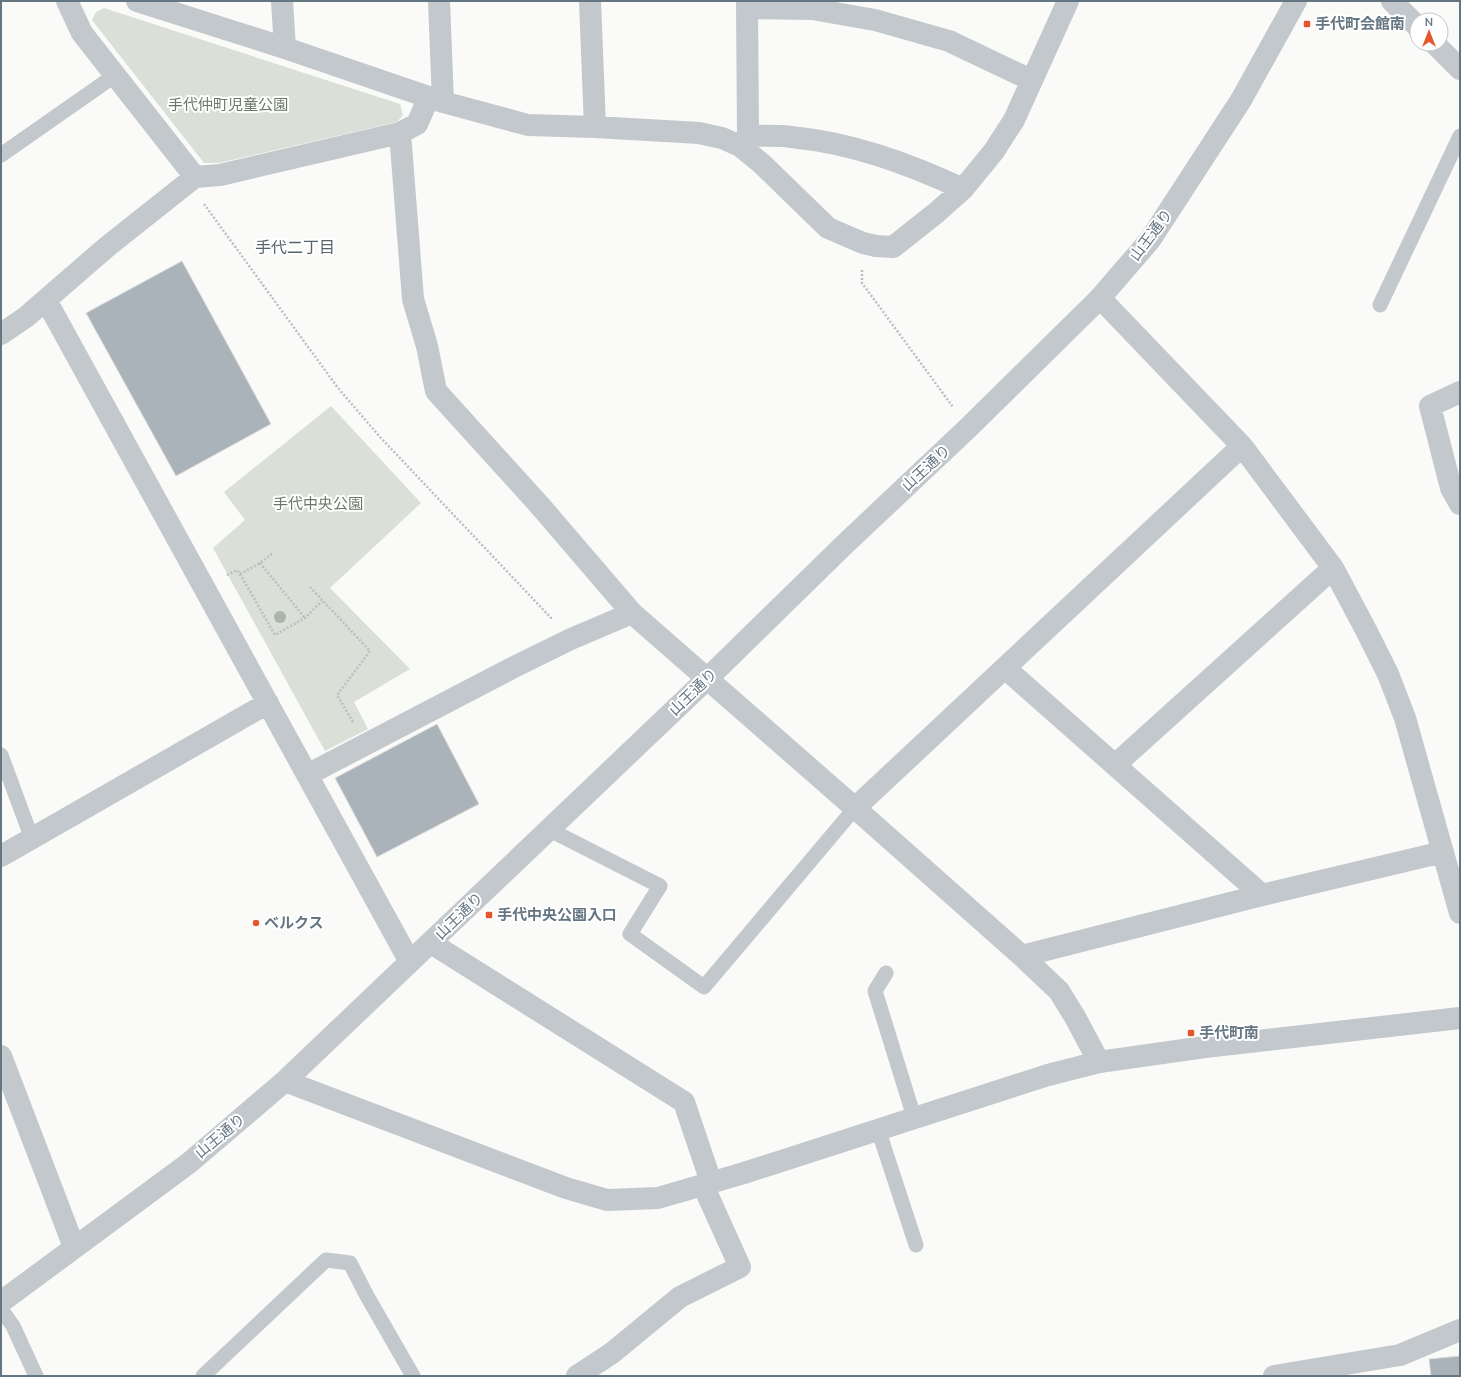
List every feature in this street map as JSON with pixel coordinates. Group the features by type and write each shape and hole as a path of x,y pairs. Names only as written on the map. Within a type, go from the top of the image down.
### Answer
{"street":[{"path":"67,1 82,33 192,180"},
{"path":"137,1 285,48 436,100 528,125 699,133 744,141 790,136 844,145 923,170 963,189"},
{"path":"282,1 285,48"},
{"path":"1,334 26,317 108,246 192,180 220,175 400,133 417,124 436,100 439,1"},
{"path":"590,1 595,127"},
{"path":"1031,80 949,42 875,20 812,9 747,4 744,141 761,164 828,228 863,244 893,247 936,213 963,189 994,151 1014,120 1068,1"},
{"name":"山王通り","path":"1,1302 188,1163 285,1081 550,830 844,545 968,428 1100,298 1150,240 1241,100 1296,1"},
{"path":"1392,1 1409,18"},
{"path":"1443,52 1460,69"},
{"path":"400,133 413,299 427,346 436,391 542,508 632,613 855,808 1022,956 1059,991 1099,1062"},
{"path":"1100,298 1242,446 1333,568 1388,674 1402,711 1460,913"},
{"path":"46,300 410,962"},
{"path":"1460,392 1430,406 1451,488 1460,504"},
{"path":"855,808 1242,446"},
{"path":"1115,765 1333,568"},
{"path":"307,775 514,667 571,639 632,613"},
{"path":"1005,668 1262,895"},
{"path":"1,856 268,703"},
{"path":"1022,956 1262,895 1443,852"},
{"path":"431,943 684,1102 707,1184 740,1267 680,1297 612,1353 577,1376"},
{"path":"285,1081 566,1188 607,1200 658,1198 744,1173 1048,1075 1099,1062 1205,1047 1460,1018"},
{"path":"1,1056 74,1247"},
{"path":"1274,1376 1400,1355 1460,1330"}],"lane":[{"path":"1,155 114,76"},
{"path":"1380,305 1460,136"},
{"path":"1,755 32,839"},
{"path":"550,830 660,886 630,934 704,987 855,808"},
{"path":"886,973 875,991 914,1117"},
{"path":"878,1130 916,1244"},
{"path":"203,1376 326,1260 350,1263 367,1296 413,1376"},
{"path":"1,1309 13,1326 36,1376"}],"path":[{"path":"192,180 347,399 380,437 571,639"},
{"path":"863,244 862,283 968,428"},
{"path":"240,574 260,564 273,553"},
{"path":"260,564 305,618"},
{"path":"223,577 237,570 275,635 305,618 322,601"},
{"path":"310,587 370,651 337,695 366,745"}],"green space":[{"name":"手代仲町児童公園","path":"104,8 400,104 403,115 397,122 219,163 204,163 92,20 96,12"},
{"name":"手代中央公園","path":"331,406 421,503 330,588 410,669 354,702 368,729 325,751 213,548 245,520 224,492"}],"building":[{"path":"182,261 271,424 176,476 86,313"},
{"path":"437,724 479,804 377,857 335,778"},
{"path":"1460,1356 1460,1376 1431,1376 1429,1359"}],"place":[{"name":"手代町会館南","path":"1307,24"},
{"name":"手代中央公園入口","path":"489,915"},
{"name":"ベルクス","path":"256,923"},
{"name":"手代町南","path":"1191,1033"}],"district":[{"name":"手代二丁目","path":"295,247"}]}
